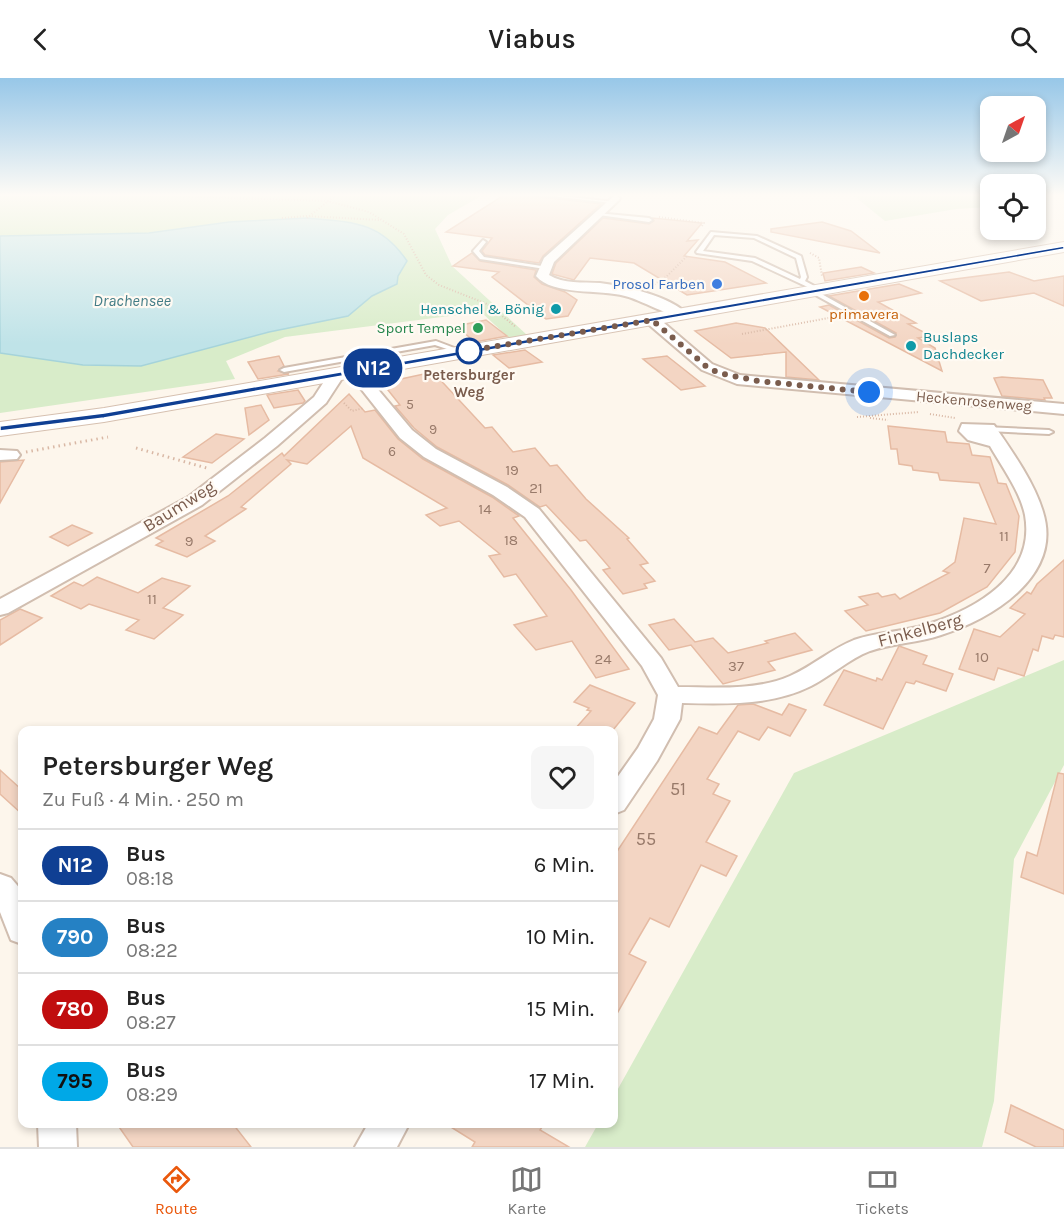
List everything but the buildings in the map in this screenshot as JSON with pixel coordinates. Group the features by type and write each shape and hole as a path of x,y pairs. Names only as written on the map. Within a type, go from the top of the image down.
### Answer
{"main road":[{"path":"0,429 104,415 681,315 803,287 1064,248"}],"street":[{"path":"565,245 548,261 542,276 556,284 608,288 625,292 668,306 681,315"},
{"name":"Heckenrosenweg","path":"652,320 707,367 736,379 1064,409"},
{"path":"355,371 414,441 430,453 500,491 532,513 653,663 670,695 667,719 648,754 618,797"},
{"name":"Baumweg","path":"0,608 195,501 320,400 331,386 333,380 331,375"},
{"name":"Finkelberg","path":"670,695 739,695 774,690 796,683 864,645 930,631 962,620 987,607 1019,579 1035,546 1036,524 1034,512 992,436"},
{"path":"0,886 12,901 18,918"},
{"path":"57,1128 58,1147"},
{"path":"374,1147 387,1128"}],"lane":[{"path":"480,245 477,247 477,253 486,259 545,267"},
{"path":"704,245 699,252 753,259 892,336"},
{"path":"772,245 799,257 804,278 803,287"},
{"path":"284,370 436,343 462,352"},
{"path":"992,436 1049,432"}],"path":[{"path":"410,245 426,275 439,285 487,304 531,340"},
{"path":"625,292 647,289 666,277 692,250"},
{"path":"742,334 835,316 803,287"},
{"path":"857,417 888,420"},
{"path":"5,455 108,437"},
{"path":"136,448 229,474"}],"green space":[{"path":"370,245 442,245 452,266 527,335 509,338 481,312 285,337 226,361 235,379 0,413 0,353 83,365 141,366 269,332 348,316 372,296 397,284 398,276 407,261"},
{"path":"1064,660 1064,765 1014,859 994,1101 982,1147 585,1147 596,1128 618,1128 618,1089 794,773"}],"water":[{"name":"Drachensee","path":"0,245 394,245 407,261 398,276 397,284 372,296 348,316 269,332 141,366 83,365 0,353"}],"bus line":[{"name":"N12","path":"0,428 104,415 681,315 982,260 1064,248"}],"place":[{"name":"Prosol Farben","path":"717,284"},
{"name":"primavera","path":"864,296"},
{"name":"Henschel & Bönig","path":"556,309"},
{"name":"Sport Tempel","path":"478,328"},
{"name":"Buslaps Dachdecker","path":"911,346"},
{"name":"Petersburger Weg","path":"469,351"}],"route":[{"path":"469,351 462,352 652,320 707,367 736,379 869,392"}]}
